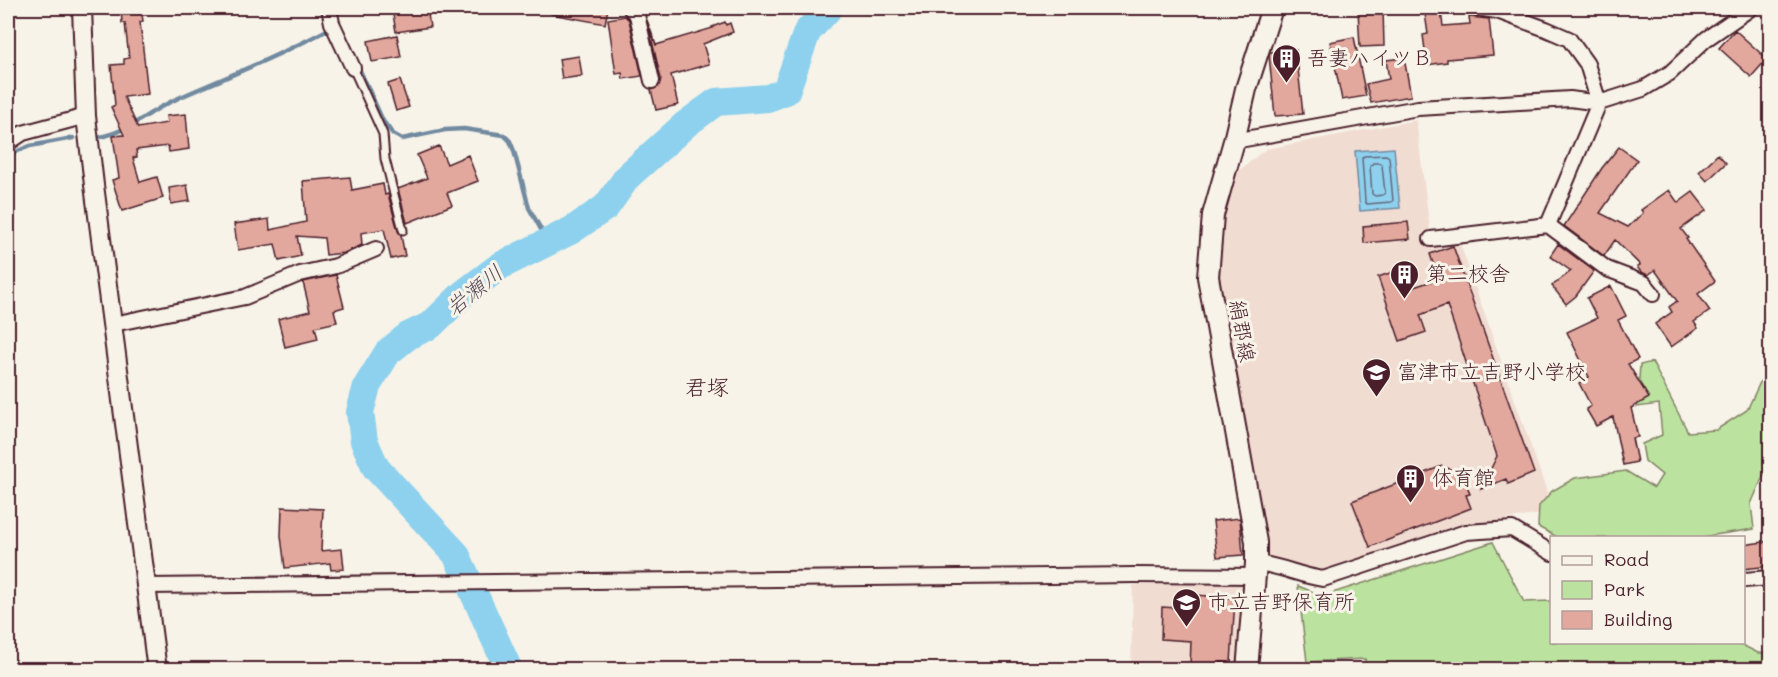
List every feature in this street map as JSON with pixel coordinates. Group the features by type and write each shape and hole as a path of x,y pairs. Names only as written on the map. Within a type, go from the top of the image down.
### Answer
{"main road":[{"name":"絹郡線","path":"1247,669 1256,569 1256,542 1208,277 1213,215 1246,89 1272,8"}],"street":[{"path":"82,8 86,116 157,669"},
{"path":"329,8 335,30 353,68"},
{"path":"630,8 637,15 652,81"},
{"path":"1477,8 1497,9 1569,39 1587,64 1599,103 1548,225"},
{"path":"1234,141 1418,108 1570,99 1599,103 1643,89 1670,72 1706,39 1751,8"},
{"path":"8,143 23,133 86,116"},
{"path":"1431,238 1548,225 1607,269 1644,283 1653,294"},
{"path":"112,324 245,297 300,274 336,266 376,249"},
{"path":"146,586 1177,574 1275,566 1305,577 1323,579 1466,532 1512,529 1550,553"},
{"path":"1745,580 1770,578"}],"lane":[{"path":"353,68 383,134 385,159 403,230"}],"shaded area":[{"name":"富津市立吉野小学校","path":"1416,120 1431,238 1457,235 1554,512 1465,526 1317,573 1268,557 1217,299 1216,264 1233,175 1266,149"},
{"name":"市立吉野保育所","path":"1241,583 1246,587 1238,669 1131,670 1133,585"}],"green space":[{"path":"1770,361 1770,460 1751,504 1754,529 1707,536 1555,536 1538,527 1539,506 1552,491 1575,478 1626,471 1654,488 1662,475 1645,461 1642,444 1662,435 1659,404 1637,407 1640,365 1652,362 1688,432 1716,430 1747,410"},
{"path":"1493,542 1524,602 1550,601 1550,644 1740,644 1758,653 1770,653 1770,669 1366,670 1365,659 1307,662 1298,586 1323,596"}],"water":[{"path":"1394,148 1400,208 1360,211 1355,151"}],"building":[{"path":"121,8 141,8 143,21 140,22 148,94 124,97 138,128 167,123 166,116 186,114 189,149 169,152 168,146 136,150 137,157 133,158 140,182 157,177 163,198 122,211 112,180 119,178 113,136 124,135 111,107 115,105 111,65 124,64 124,59 129,58"},
{"path":"392,8 427,8 430,27 396,32"},
{"path":"552,8 608,8 605,24 551,14"},
{"path":"1383,9 1384,46 1360,47 1358,10"},
{"path":"1441,12 1443,26 1470,24 1469,17 1489,19 1493,55 1447,59 1447,62 1427,65 1423,35 1428,34 1425,14"},
{"path":"625,16 629,20 642,76 623,79 622,73 616,74 608,19"},
{"path":"647,20 656,45 713,28 725,22 726,25 730,23 733,32 703,44 709,64 671,75 678,105 656,110 651,90 658,87 661,79"},
{"path":"1735,30 1767,59 1751,77 1719,48"},
{"path":"397,35 401,57 372,62 368,41"},
{"path":"1354,37 1366,96 1342,100 1330,42"},
{"name":"吾妻ハイツＢ","path":"1296,50 1303,114 1275,116 1269,55 1270,52"},
{"path":"579,56 582,76 562,79 559,59"},
{"path":"1404,58 1411,96 1371,103 1366,84 1389,79 1386,60"},
{"path":"400,80 409,107 396,111 388,84"},
{"path":"439,146 447,164 468,155 478,181 447,193 452,205 407,223 398,189 427,178 417,155"},
{"path":"1619,147 1637,160 1600,213 1628,227 1643,213 1641,210 1669,190 1678,203 1693,192 1707,210 1681,229 1715,281 1698,294 1710,311 1694,322 1698,328 1671,347 1655,324 1672,312 1669,307 1677,301 1655,270 1648,275 1641,272 1637,267 1640,265 1615,240 1604,256 1564,226 1602,168"},
{"path":"1718,154 1726,163 1707,181 1699,172"},
{"path":"350,177 352,190 383,184 401,235 405,256 391,259 384,229 361,233 362,245 344,253 326,255 324,238 297,236 301,256 279,261 275,244 238,250 234,224 269,219 270,230 306,222 303,181"},
{"path":"187,185 190,201 171,204 169,188"},
{"path":"1408,222 1410,239 1364,243 1363,226"},
{"path":"1558,244 1594,271 1576,296 1566,304 1552,286 1571,271 1550,256"},
{"path":"1453,246 1534,473 1508,484 1506,479 1481,489 1497,456 1447,305 1420,315 1426,332 1400,341 1378,277 1405,268 1411,288 1438,279 1430,254"},
{"path":"336,275 344,307 334,310 337,322 315,327 318,339 285,347 278,319 310,311 303,282"},
{"path":"1611,286 1626,316 1618,320 1638,359 1628,364 1649,398 1631,408 1638,437 1632,438 1637,462 1623,465 1613,417 1596,426 1586,409 1591,406 1579,383 1589,377 1567,332 1597,318 1587,298"},
{"name":"体育館","path":"1442,466 1463,474 1470,494 1466,495 1471,508 1370,547 1352,501"},
{"path":"282,507 323,509 321,551 342,549 344,569 331,570 330,563 285,568 281,536"},
{"path":"1240,518 1243,555 1217,557 1213,521"},
{"path":"1770,541 1770,566 1745,569 1745,545"},
{"path":"1195,595 1235,598 1231,663 1221,662 1220,669 1190,669 1191,641 1161,639 1162,607 1194,609"}],"waterway":[{"name":"岩瀬川","path":"509,670 456,554 376,468 364,441 360,412 367,386 388,352 408,336 431,325 463,294 500,266 572,230 606,207 628,176 686,124 716,102 768,98 786,91 807,32 829,8"},
{"path":"101,137 121,130 176,99 280,54 331,28"},
{"path":"357,64 383,121 393,134 402,139 445,130 464,129 504,135 510,141 514,151 529,208 548,242"},
{"path":"8,155 30,146 73,138"}],"place":[{"name":"吾妻ハイツＢ","path":"1286,84"},
{"name":"第二校舎","path":"1405,300"},
{"name":"富津市立吉野小学校","path":"1376,398"},
{"name":"体育館","path":"1411,504"},
{"name":"市立吉野保育所","path":"1187,628"}],"district":[{"name":"君塚","path":"707,387"}]}
